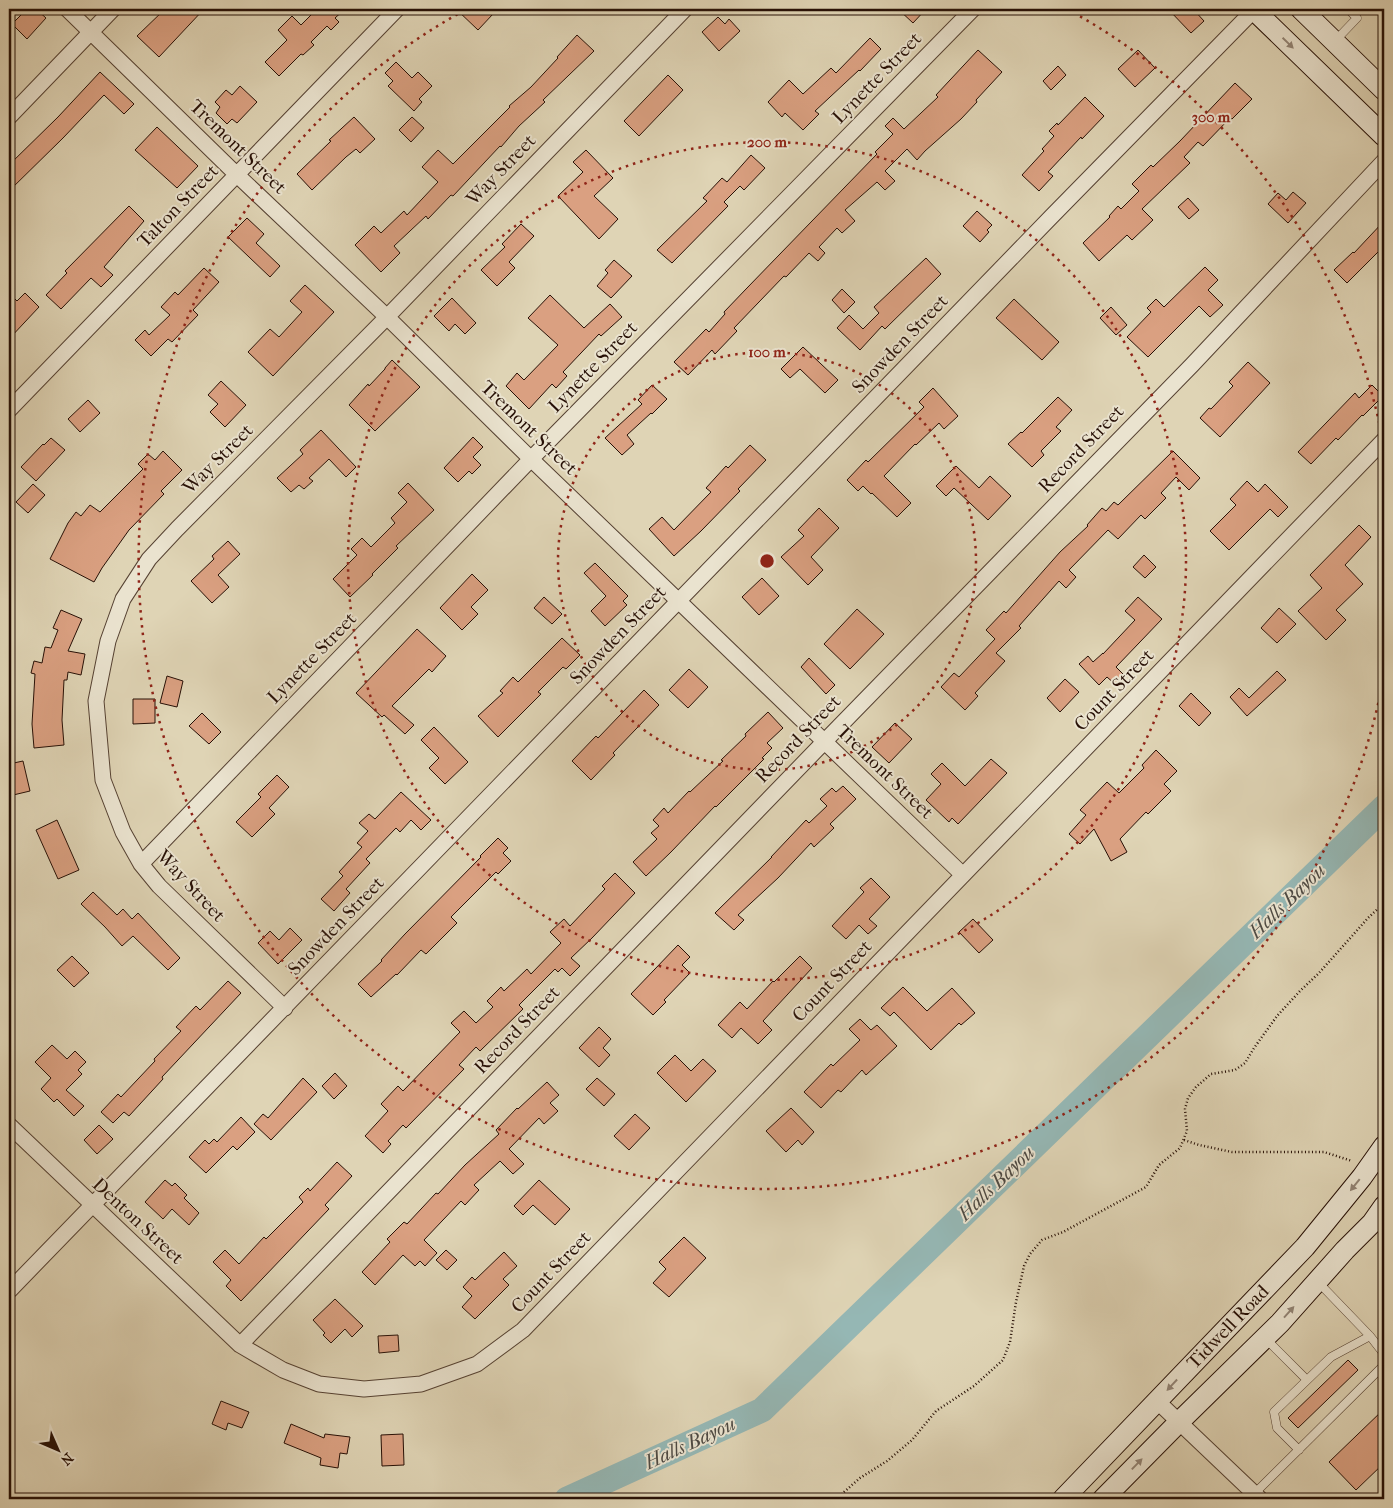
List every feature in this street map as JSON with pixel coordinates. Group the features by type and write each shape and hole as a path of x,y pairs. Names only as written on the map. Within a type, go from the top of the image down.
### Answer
{"main road":[{"path":"1254,9 1384,136"},
{"path":"1300,9 1384,90"},
{"name":"Tidwell Road","path":"1063,1499 1305,1247 1384,1146"},
{"name":"Tidwell Road","path":"1103,1499 1266,1338 1345,1250 1372,1223 1384,1206"}],"street":[{"name":"Tremont Street","path":"67,9 824,742 964,875"},
{"path":"9,117 113,9"},
{"name":"Talton Street","path":"9,410 397,9"},
{"name":"Way Street","path":"285,1008 159,886 141,864 123,832 103,780 96,701 108,641 123,599 149,559 387,317 685,9"},
{"name":"Lynette Street","path":"141,864 531,459 973,9"},
{"name":"Snowden Street","path":"10,1290 1254,9"},
{"name":"Record Street","path":"240,1345 1185,372 1384,161"},
{"name":"Count Street","path":"240,1345 282,1370 319,1384 364,1389 421,1384 477,1364 523,1330 1384,440"},
{"name":"Denton Street","path":"9,1125 240,1345"},
{"path":"1157,1402 1257,1497"}],"lane":[{"path":"1334,41 1358,18 1348,9"},
{"path":"1257,1497 1298,1450 1384,1365 1384,1354 1370,1336 1317,1281"},
{"path":"1298,1450 1277,1428 1274,1412 1331,1357 1370,1336"},
{"path":"1266,1338 1307,1380"}],"path":[{"path":"836,1499 860,1478 887,1461 912,1440 936,1411 974,1386 1003,1360 1010,1342 1024,1266 1030,1254 1042,1240 1071,1228 1146,1187 1159,1165 1180,1148 1184,1140 1187,1132 1186,1104 1196,1087 1211,1074 1235,1070 1245,1063 1277,1016 1384,902"},
{"path":"1184,1140 1232,1152 1324,1152 1344,1160 1370,1165"},
{"path":"706,1499 714,1496 742,1499"}],"building":[{"path":"27,9 36,9 46,18 27,39 12,24"},
{"path":"165,9 204,9 159,57 137,36"},
{"path":"317,9 345,9 335,18 339,22 331,30 327,26 311,42 314,45 303,55 301,54 279,76 265,62 287,40 278,30 292,16 301,25"},
{"path":"456,9 487,9 493,14 478,30"},
{"path":"898,9 926,9 913,23"},
{"path":"1168,9 1193,9 1204,21 1191,33"},
{"path":"718,17 725,24 729,19 740,31 719,51 702,32"},
{"path":"577,35 594,51 543,100 545,102 519,126 453,196 451,195 428,219 426,216 394,246 400,253 381,272 355,245 374,226 381,233 404,211 407,215 438,182 422,167 438,150 453,164 509,106 531,87"},
{"path":"870,38 881,49 860,71 815,111 819,114 803,130 785,113 782,117 768,102 789,80 803,94 831,68 836,73"},
{"path":"978,50 1002,72 961,119 917,160 907,149 885,171 895,181 885,190 877,182 845,210 855,221 842,233 837,228 819,247 825,253 818,261 809,253 786,277 784,276 734,328 737,331 715,354 712,350 688,375 674,362 706,329 709,332 725,314 724,312 877,154 875,152 893,134 885,126 893,118 904,129 938,97 936,95"},
{"path":"1138,50 1155,68 1135,87 1118,69"},
{"path":"396,62 412,78 418,72 432,86 419,99 422,102 414,111 388,86 393,81 385,73"},
{"path":"1058,66 1066,75 1051,90 1043,81"},
{"path":"100,72 134,104 124,114 104,95 9,191 9,165"},
{"path":"668,75 683,90 639,136 624,121"},
{"path":"1235,83 1252,99 1232,119 1230,118 1203,146 1198,142 1184,157 1190,163 1142,209 1153,220 1132,240 1127,235 1099,261 1083,243 1110,217 1118,206 1121,209 1139,191 1132,184 1180,141"},
{"path":"240,86 257,102 237,123 232,119 227,124 216,113 220,107 215,102 226,90 232,95"},
{"path":"1085,97 1104,116 1048,172 1053,176 1039,191 1022,175 1044,151 1042,149 1054,136 1049,131 1057,123 1058,125"},
{"path":"354,117 375,139 360,153 356,149 346,157 312,190 297,174"},
{"path":"412,117 424,128 411,142 399,130"},
{"path":"157,127 198,166 177,188 135,150"},
{"path":"586,150 613,178 594,196 618,219 599,239 558,196 583,172 573,162"},
{"path":"751,155 765,168 744,190 740,186 724,202 728,206 672,263 657,250 707,201 703,198 722,178 727,182"},
{"path":"1293,192 1306,203 1288,223 1268,204 1278,193 1286,200"},
{"path":"1188,198 1199,210 1189,219 1178,207"},
{"path":"129,206 144,221 104,267 113,275 101,287 91,278 61,309 46,295 67,273 65,271"},
{"path":"977,211 992,225 987,230 989,232 980,242 963,226"},
{"path":"247,218 264,234 256,243 280,266 270,277 228,237"},
{"path":"1384,221 1384,246 1347,283 1334,270 1354,253"},
{"path":"521,224 534,236 509,262 515,268 497,286 481,270 505,247 502,244"},
{"path":"926,258 941,274 885,329 882,326 860,350 837,328 849,315 863,329 879,313 874,307"},
{"path":"614,260 632,276 611,298 597,286 608,273 605,270"},
{"path":"1205,267 1218,280 1208,290 1223,305 1210,317 1199,306 1148,357 1127,337 1151,312 1147,308 1156,299 1164,307"},
{"path":"204,268 219,282 193,310 198,315 172,342 168,339 151,356 135,340 145,330 149,335 170,315 161,307 175,292 178,295"},
{"path":"305,285 334,312 273,376 248,352 270,329 279,337 302,312 290,301"},
{"path":"842,289 855,302 844,313 832,300"},
{"path":"9,293 17,301 25,293 39,307 9,339"},
{"path":"550,295 584,328 610,304 622,317 601,336 599,334 563,372 567,376 556,388 552,384 529,409 506,386 517,373 524,380 558,345 528,318"},
{"path":"452,298 476,323 465,334 455,324 449,331 434,316"},
{"path":"1014,299 1059,342 1042,360 996,318"},
{"path":"1111,307 1127,325 1116,335 1100,318"},
{"path":"803,347 838,380 825,393 800,369 790,378 781,369"},
{"path":"392,360 420,387 375,431 349,405"},
{"path":"1248,362 1270,383 1220,437 1200,418 1233,386 1229,382"},
{"path":"221,381 246,405 225,427 210,412 218,404 208,395"},
{"path":"652,385 667,399 627,435 634,444 622,455 605,438 642,404 638,400"},
{"path":"1372,385 1383,396 1338,440 1336,438 1311,464 1298,452 1355,393 1359,398"},
{"path":"933,388 958,416 944,429 939,423 915,444 884,476 911,503 897,517 863,486 858,491 847,480 924,407 919,402"},
{"path":"1058,397 1072,410 1056,427 1061,431 1041,451 1044,455 1032,467 1008,444 1022,433"},
{"path":"88,400 100,413 80,432 68,419"},
{"path":"321,430 356,467 346,477 329,459 309,478 313,481 304,489 299,485 291,492 277,478 303,454 300,450"},
{"path":"473,437 483,447 473,457 481,465 472,474 469,471 458,482 444,468"},
{"path":"51,438 65,450 36,481 21,467"},
{"path":"750,445 766,460 738,489 740,491 674,556 649,529 662,517 674,530 711,492 706,488 726,466 728,468"},
{"path":"163,451 182,470 161,491 164,494 129,530 94,582 50,559 68,523 76,512 81,516 90,505 100,512 143,469 138,464 148,454 155,460"},
{"path":"1173,451 1200,478 1189,490 1176,477 1161,493 1166,498 1145,519 1141,515 1118,539 1108,530 1069,570 1076,577 1066,588 1059,581 1019,626 1021,628 996,653 1005,661 975,693 978,696 965,710 941,687 954,673 959,677 995,639 986,630 1004,611 1006,613 1060,552 1088,526 1102,508 1106,511 1114,502 1118,505"},
{"path":"956,466 979,488 990,476 1011,496 988,520 954,488 946,496 936,486"},
{"path":"1247,481 1258,492 1265,484 1288,507 1278,517 1270,509 1229,550 1210,531 1236,505 1230,499"},
{"path":"408,483 434,510 396,546 398,548 350,597 333,579 357,555 351,549 362,538 371,547 395,523 391,518 407,502 398,493"},
{"path":"33,484 45,495 28,513 16,502"},
{"path":"819,508 839,528 811,557 823,570 808,585 781,557 804,536 798,530"},
{"path":"1359,525 1371,537 1345,565 1363,584 1336,610 1346,620 1326,640 1298,611 1322,588 1310,575"},
{"path":"228,541 240,554 218,575 229,587 212,603 191,581 214,559 212,556"},
{"path":"1144,555 1156,567 1145,578 1133,567"},
{"path":"595,563 628,596 623,601 627,605 605,626 591,611 606,596 584,573"},
{"path":"472,574 488,590 471,607 478,614 462,630 440,608"},
{"path":"762,578 779,596 759,615 742,597"},
{"path":"544,597 562,614 552,624 534,608"},
{"path":"1138,597 1162,619 1116,667 1125,676 1116,685 1107,677 1099,685 1079,664 1088,656 1093,662 1135,620 1125,611"},
{"path":"1279,608 1296,624 1277,643 1261,628"},
{"path":"857,609 884,634 850,669 824,644"},
{"path":"61,610 82,619 68,651 85,654 81,675 68,672 67,680 64,680 62,720 64,745 34,748 32,724 35,674 31,673 34,661 42,663 45,647 51,648 58,630 53,628"},
{"path":"417,629 446,656 432,672 429,669 392,706 414,725 405,734 384,715 382,717 356,693"},
{"path":"562,638 580,655 566,669 563,667 538,692 541,694 498,737 478,716 503,693 500,691 513,677 518,682"},
{"path":"809,658 835,685 826,694 801,667"},
{"path":"689,669 708,687 688,708 669,690"},
{"path":"1277,671 1286,680 1247,716 1230,697 1239,688 1249,698"},
{"path":"167,676 183,681 177,707 160,703"},
{"path":"1065,679 1079,692 1060,712 1047,698"},
{"path":"644,690 659,705 613,753 615,755 591,780 572,761 596,736 598,738"},
{"path":"1191,693 1211,713 1199,726 1179,706"},
{"path":"133,699 155,699 155,723 133,724"},
{"path":"768,712 783,728 767,743 772,748 762,758 764,759 646,876 633,862 657,839 651,833 659,826 653,820 664,808 668,813 689,791 723,761 721,760"},
{"path":"202,713 221,732 209,744 189,726"},
{"path":"895,723 912,739 889,763 872,747"},
{"path":"434,727 468,762 445,784 429,768 439,758 421,740"},
{"path":"1156,750 1177,771 1164,784 1171,791 1148,814 1146,812 1120,839 1127,852 1111,861 1094,829 1080,844 1069,834 1086,815 1080,810 1107,782 1119,793 1144,768 1142,765"},
{"path":"991,759 1007,773 958,824 952,818 949,822 926,800 941,784 931,774 942,763 965,786"},
{"path":"23,761 30,791 9,796 9,764"},
{"path":"277,775 289,787 269,808 275,814 252,837 236,822 261,797 258,794"},
{"path":"843,786 856,799 830,824 834,828 814,847 811,843 778,878 738,915 744,920 734,930 715,913 772,857 806,820 809,823 827,806 820,799 832,788 836,792"},
{"path":"401,792 431,820 421,830 411,820 400,832 396,828 366,859 370,863 346,889 350,893 334,911 321,899 343,876 339,872 362,847 357,843 368,831 359,823 369,814 375,819"},
{"path":"57,820 79,870 58,879 36,830"},
{"path":"498,838 508,848 503,853 511,861 498,874 496,872 451,917 457,923 426,954 421,950 397,975 371,997 358,984"},
{"path":"615,873 635,893 571,958 580,966 570,976 562,968 558,972 555,969 519,1005 523,1009 480,1051 476,1047 459,1065 464,1069 406,1128 403,1125 388,1141 391,1144 383,1153 365,1136 388,1111 381,1104 398,1086 403,1091 460,1032 451,1023 464,1011 476,1023 493,1007 487,1001 501,987 504,991 527,969 531,974 561,943 550,932 564,919 570,926 605,889 602,886"},
{"path":"871,878 890,897 869,919 877,926 868,934 859,925 846,939 832,926 864,892 860,888"},
{"path":"93,892 117,915 123,909 132,919 138,913 180,958 168,970 133,936 122,946 81,904"},
{"path":"973,919 993,940 979,953 959,932"},
{"path":"290,928 302,940 278,964 258,943 270,931 279,940"},
{"path":"678,945 690,957 682,965 690,973 664,1000 666,1002 653,1015 631,994"},
{"path":"72,956 89,973 74,987 57,970"},
{"path":"800,956 812,968 763,1021 772,1030 758,1044 741,1028 732,1038 718,1025 740,1002 747,1009"},
{"path":"228,981 241,993 162,1077 163,1079 129,1116 124,1112 113,1123 101,1112 118,1094 121,1097 155,1061 154,1059 181,1031 176,1027 196,1006 200,1010"},
{"path":"903,987 927,1011 952,988 975,1013 961,1025 959,1023 931,1050 894,1012 890,1016 881,1008"},
{"path":"860,1019 871,1030 877,1025 897,1046 866,1075 862,1070 841,1092 838,1090 821,1108 804,1092 831,1064 833,1066 860,1040 849,1029"},
{"path":"599,1027 611,1039 603,1048 610,1055 599,1067 579,1048"},
{"path":"52,1045 67,1059 75,1051 86,1062 78,1070 82,1074 66,1090 84,1106 74,1116 57,1099 54,1102 41,1089 51,1078 35,1062"},
{"path":"675,1055 691,1071 703,1059 716,1071 686,1102 657,1073"},
{"path":"335,1073 347,1086 334,1099 322,1086"},
{"path":"303,1078 317,1092 271,1140 254,1124 263,1114 268,1118"},
{"path":"597,1078 615,1094 604,1106 586,1089"},
{"path":"547,1082 559,1095 550,1103 558,1111 544,1124 539,1118 509,1149 524,1164 513,1174 500,1161 474,1185 479,1190 465,1205 461,1201 424,1240 437,1253 425,1266 420,1261 415,1266 403,1255 375,1285 362,1272 390,1242 387,1239 404,1222 407,1224 436,1193 438,1194 465,1165 499,1134 496,1130 517,1108"},
{"path":"791,1108 814,1132 802,1145 798,1140 786,1152 766,1131"},
{"path":"635,1114 650,1128 629,1150 614,1136"},
{"path":"241,1117 255,1132 237,1150 233,1146 206,1173 189,1157 205,1140 209,1144 214,1139 217,1142"},
{"path":"99,1125 113,1139 97,1154 84,1140"},
{"path":"337,1162 352,1176 325,1205 329,1209 241,1301 226,1286 231,1280 213,1262 225,1250 239,1264 264,1237 266,1239 303,1202 299,1197 308,1188 310,1191"},
{"path":"165,1180 172,1186 175,1183 187,1195 184,1198 199,1213 189,1225 172,1209 163,1219 145,1202"},
{"path":"539,1180 570,1209 555,1225 533,1205 523,1215 514,1206"},
{"path":"684,1237 706,1258 669,1297 653,1283 666,1269 659,1262"},
{"path":"446,1250 457,1260 447,1270 436,1260"},
{"path":"504,1252 517,1266 503,1279 509,1285 475,1319 462,1307 472,1296 463,1287 472,1277 475,1280"},
{"path":"335,1299 363,1326 352,1337 345,1329 331,1343 313,1320"},
{"path":"398,1335 399,1351 379,1353 378,1336"},
{"path":"1348,1360 1358,1370 1298,1428 1288,1418"},
{"path":"221,1401 249,1412 242,1428 228,1423 226,1430 212,1424"},
{"path":"1384,1409 1384,1463 1356,1490 1329,1462"},
{"path":"291,1424 324,1438 325,1434 350,1437 347,1454 340,1453 338,1468 320,1465 321,1458 284,1443"},
{"path":"403,1434 404,1465 382,1466 381,1435"}],"waterway":[{"name":"Halls Bayou","path":"567,1499 762,1410 1384,807"}]}
